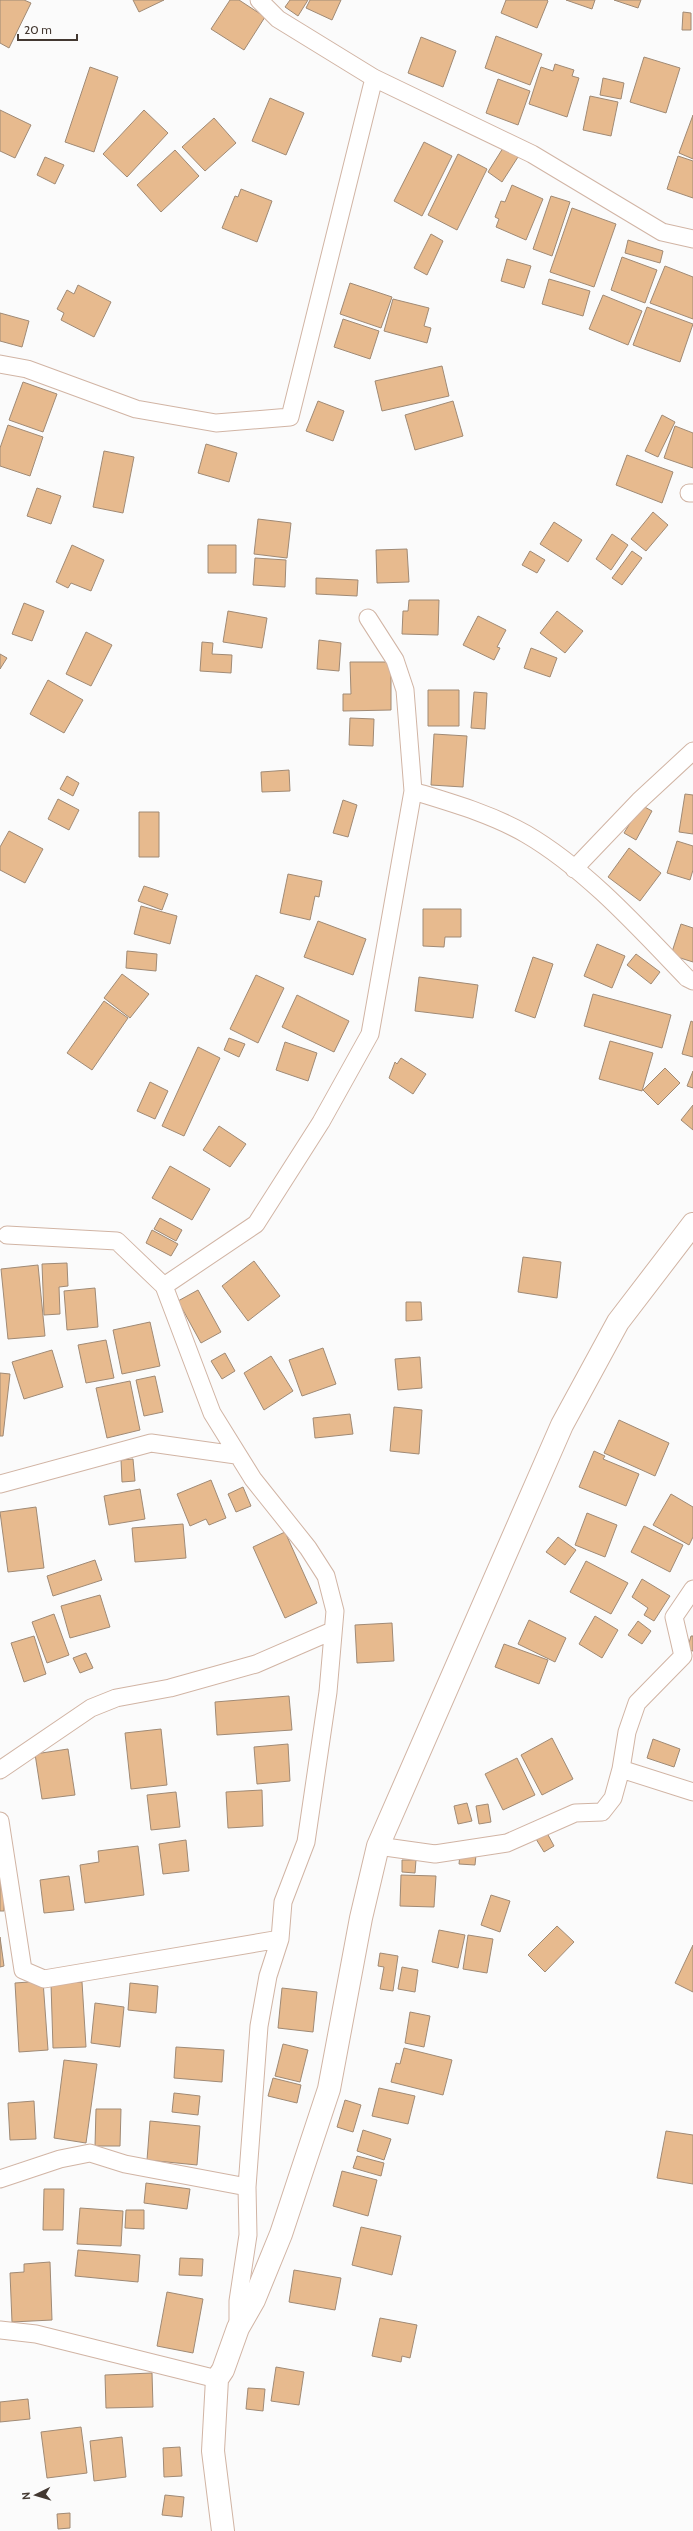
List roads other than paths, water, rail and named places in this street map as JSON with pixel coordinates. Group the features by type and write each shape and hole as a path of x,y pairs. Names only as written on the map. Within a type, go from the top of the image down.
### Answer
{"street":[{"path":"258,0 278,19 374,78 532,154 662,232 693,239"},
{"path":"0,364 27,369 136,409 216,423 290,417 374,78"},
{"path":"164,1286 256,1224 321,1122 370,1034 413,791 405,690 395,660 368,618"},
{"path":"574,869 639,801 693,751"},
{"path":"413,791 472,809 526,834 574,869 636,925 687,978 693,981"},
{"path":"223,2531 213,2451 217,2379 223,2370 238,2328 254,2300 281,2234 329,2088 361,1918 378,1846 562,1425 618,1322 693,1224"},
{"path":"7,1235 117,1241 164,1286 212,1413 236,1455 253,1479 308,1548 326,1576 335,1611 332,1631 328,1692 306,1842 284,1902 280,1939 268,1976 259,2026 247,2187 248,2235 238,2301 238,2328"},
{"path":"0,1484 151,1443 236,1455"},
{"path":"378,1846 435,1854 507,1843 575,1813 602,1812 613,1798 621,1769 627,1732 638,1703 683,1656 674,1617 693,1589"},
{"path":"0,1770 91,1708 138,1692 170,1688 256,1664 332,1631"},
{"path":"621,1769 693,1792"},
{"path":"0,1821 23,1970 44,1978 280,1939"},
{"path":"0,2179 60,2159 90,2153 125,2164 247,2187"},
{"path":"0,2330 36,2334 217,2379"}]}
